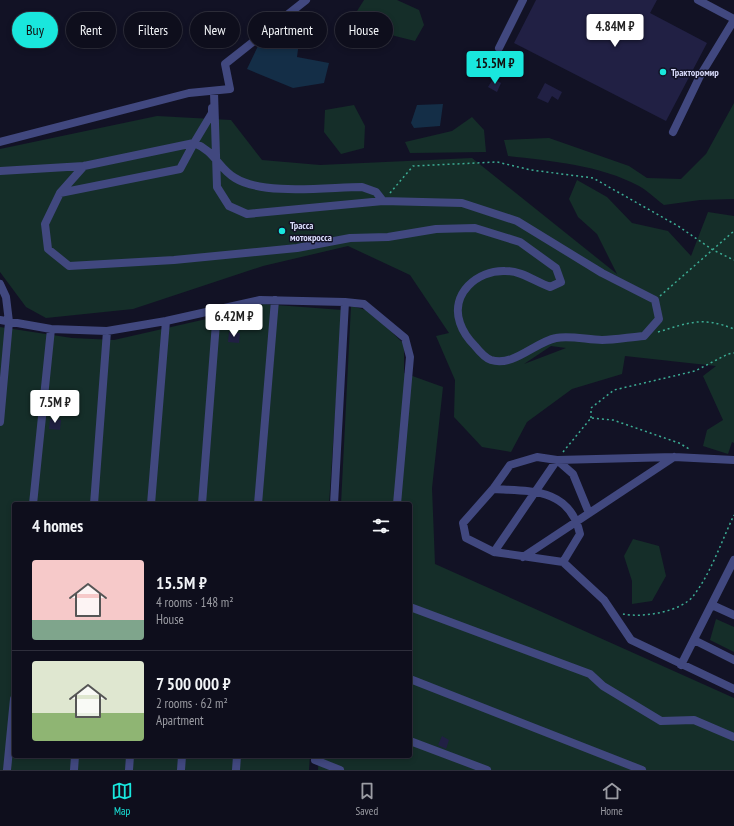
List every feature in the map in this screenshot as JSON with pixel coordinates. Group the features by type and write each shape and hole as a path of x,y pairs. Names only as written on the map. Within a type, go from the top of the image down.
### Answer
{"street":[{"path":"0,142 189,93 230,90 225,64 306,0"},
{"path":"499,48 523,0"},
{"path":"672,132 700,76 734,19 698,0"},
{"path":"60,193 180,169 212,113 214,92"},
{"path":"84,166 60,193 45,224 48,249 69,266 174,260 297,248 350,238 388,237 436,229 475,228 520,242 556,268 561,282 550,287 522,273 504,271 485,273 467,285 459,305 460,323 468,339 479,351 491,360 506,360 512,358 557,338 602,340 644,336 659,319 655,300 602,273 517,221 462,203 384,201 247,214 229,206 217,187 214,92"},
{"path":"0,171 84,166 194,143 208,150 235,178 266,188 362,187 376,192 384,201"},
{"path":"0,284 6,297 10,322 0,422"},
{"path":"0,320 51,329 107,331 166,321 260,300 345,302 364,304 405,338 410,357 397,502"},
{"path":"258,502 275,300"},
{"path":"334,502 345,302"},
{"path":"202,502 217,310"},
{"path":"151,502 166,321"},
{"path":"33,502 51,329"},
{"path":"94,502 107,331"},
{"path":"734,460 674,457 556,460 537,456 510,465 493,490 463,523 466,538 494,552 563,562 604,600 632,640 734,689"},
{"path":"523,556 674,457"},
{"path":"494,552 556,460"},
{"path":"556,460 572,474 589,513"},
{"path":"493,490 535,491 558,498 577,521 580,534 563,562"},
{"path":"682,665 712,605 731,573 734,560"},
{"path":"712,605 734,615"},
{"path":"412,608 590,674 603,686 661,721 694,720 734,737"},
{"path":"694,640 734,660"},
{"path":"412,680 642,770"},
{"path":"7,770 12,719"},
{"path":"412,742 487,770"},
{"path":"74,770 75,758"},
{"path":"129,770 130,758"},
{"path":"181,770 182,758"},
{"path":"236,770 237,758"},
{"path":"314,770 315,758 340,770"}],"path":[{"path":"384,201 413,166 497,162 530,170 593,178 658,215 713,250 734,260"},
{"path":"655,300 734,231"},
{"path":"644,336 696,321 718,322 734,328"},
{"path":"556,460 591,418 591,408 614,390 695,371 728,354 734,353"},
{"path":"591,418 613,420 679,443 707,458"},
{"path":"612,611 629,615 658,614 680,605 694,596 734,515"}],"green space":[{"path":"364,0 397,0 419,10 424,25 415,41 393,36 393,12 356,12"},
{"path":"734,103 734,199 700,200 664,205 639,186 608,173 575,165 508,156 504,140 549,138 629,166 647,178 681,179 706,154"},
{"path":"354,105 365,126 364,148 341,154 324,132 325,110"},
{"name":"Трасса мотокросса","path":"157,116 231,120 262,160 320,165 472,158 617,274 597,234 578,217 569,199 577,180 607,197 632,223 668,231 691,256 708,212 734,216 734,443 732,442 728,454 703,446 707,430 723,420 703,376 716,366 625,356 622,374 572,389 527,422 511,452 482,447 454,417 455,380 436,336 449,333 410,275 348,246 263,266 133,309 46,318 26,307 0,272 0,149","holes":["551,346 566,348 524,364"]},
{"path":"472,117 484,130 486,152 410,153 405,142 452,131"},
{"path":"263,304 342,310 329,502 12,502 12,758 310,758 309,770 0,770 0,327 72,338 114,340 224,315"},
{"path":"351,306 370,311 404,344 404,373 443,387 432,488 435,564 734,698 734,770 318,770 319,758 412,758 412,502 341,502"},
{"path":"633,539 659,546 666,576 652,601 632,604 632,581 624,556"},
{"path":"716,619 734,627 734,652 710,640"}],"water":[{"path":"257,48 298,48 297,57 329,63 324,83 293,88 247,69"},
{"path":"443,104 440,126 414,128 411,123 417,105"}],"building":[{"path":"536,0 657,0 650,13 707,43 666,121 514,43"},
{"path":"493,79 501,83 497,92 488,87"},
{"path":"545,83 562,92 558,100 552,96 548,103 537,98"},
{"path":"229,332 240,333 239,343 228,342"},
{"path":"50,419 61,420 60,430 49,429"},
{"path":"442,736 449,740 446,749 438,745"}],"place":[{"name":"Тракторомир","path":"663,72"},
{"name":"Трасса мотокросса","path":"282,231"}]}
